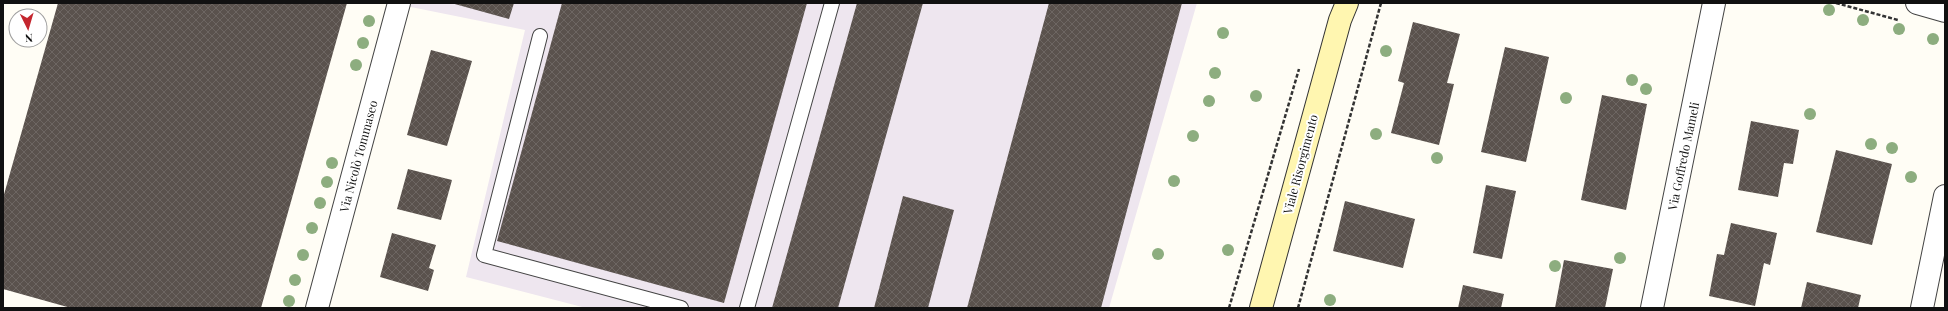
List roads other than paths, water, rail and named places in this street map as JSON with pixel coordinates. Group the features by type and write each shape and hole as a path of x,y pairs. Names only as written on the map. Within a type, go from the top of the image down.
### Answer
{"street":[{"name":"Via Nicolò Tommaseo","path":"317,308 399,3"},
{"name":"Via Goffredo Mameli","path":"1652,308 1714,3"},
{"path":"1917,3 1945,11"},
{"name":"Viale Risorgimento","path":"1261,308 1343,9"},
{"path":"1922,308 1945,196"}],"lane":[{"path":"747,308 832,3"},
{"path":"540,36 484,255 681,308"}]}
